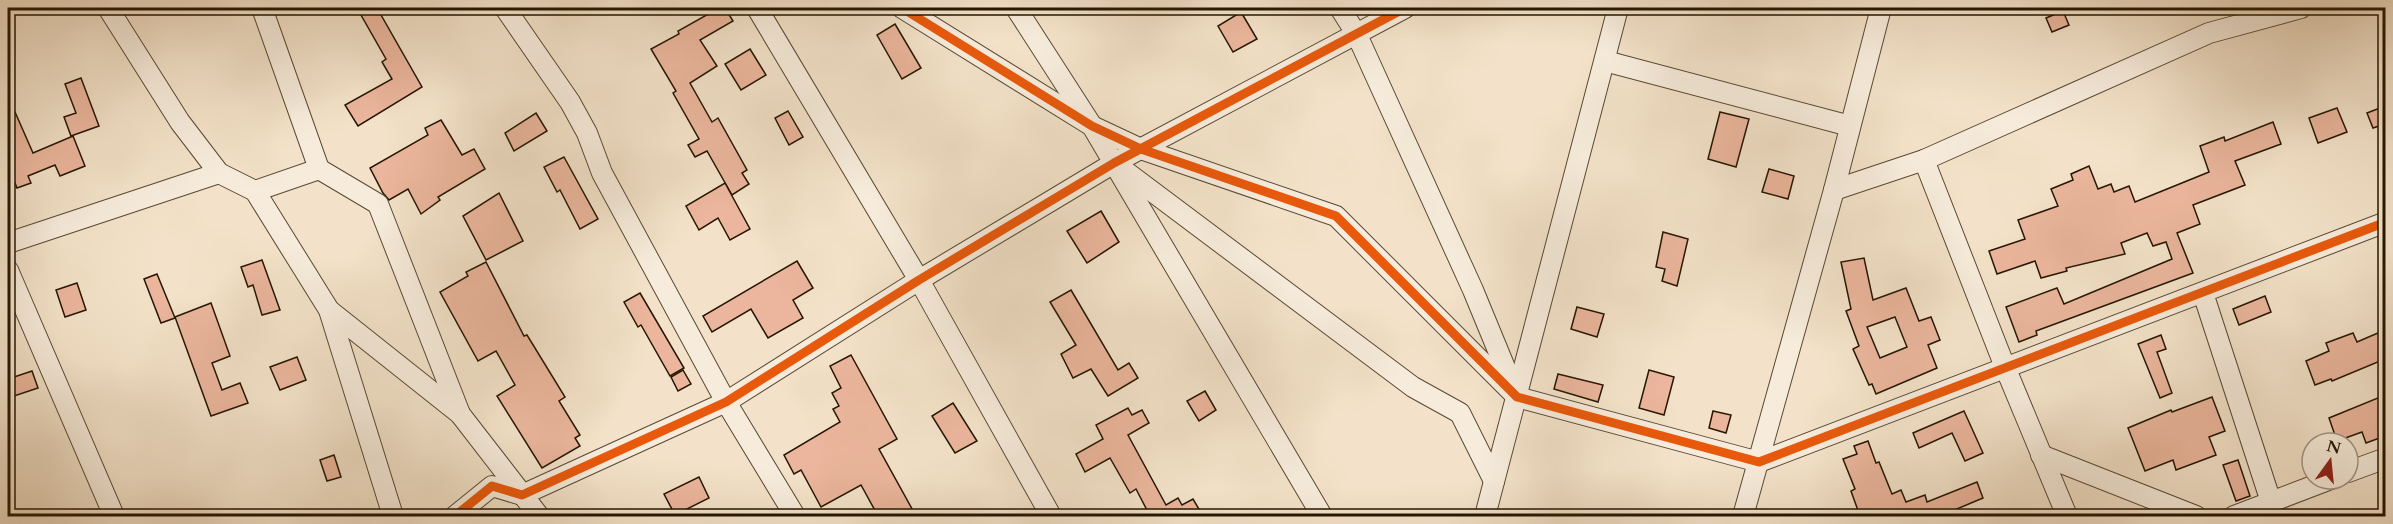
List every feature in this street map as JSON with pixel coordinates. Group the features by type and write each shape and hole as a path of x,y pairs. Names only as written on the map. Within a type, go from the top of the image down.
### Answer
{"street":[{"path":"108,8 180,122 219,173 255,190 329,310 393,516"},
{"path":"262,8 319,169 378,204 460,414"},
{"path":"505,8 570,102 587,133 602,173 726,402 795,516"},
{"path":"757,8 919,280 1051,516"},
{"path":"902,8 1092,126 1141,149 1336,216 1517,397 1759,462 2385,222"},
{"path":"1016,8 1092,126 1322,516"},
{"path":"1340,8 1357,35 1473,290 1517,397"},
{"path":"455,516 492,486 522,495 726,402 919,280 1114,163 1405,8"},
{"path":"1485,516 1618,8"},
{"path":"1743,516 1834,189 1881,8"},
{"path":"1834,189 1924,160 2209,33 2301,8"},
{"path":"1605,61 1850,126"},
{"path":"1924,160 2005,367 2067,516"},
{"path":"1114,163 1413,387 1460,413 1494,481"},
{"path":"255,190 319,169"},
{"path":"8,243 219,173"},
{"path":"8,270 114,516"},
{"path":"2203,293 2271,502"},
{"path":"329,310 460,414 539,516"},
{"path":"2041,455 2196,516"},
{"path":"2360,467 2385,458"},
{"path":"2234,516 2300,491"}],"building":[{"path":"357,8 377,8 422,87 358,126 345,105 392,79 382,62 386,59"},
{"path":"719,8 725,8 733,21 700,40 717,66 690,83 712,122 718,118 747,170 742,173 749,184 732,195 707,151 695,157 688,145 699,139 673,93 676,91 651,49"},
{"path":"2063,11 2069,25 2052,32 2046,18"},
{"path":"1241,12 1257,39 1233,52 1218,26"},
{"path":"895,24 921,68 902,79 877,35"},
{"path":"750,49 766,75 741,90 725,64"},
{"path":"81,78 99,126 71,136 64,117 76,113 65,84"},
{"path":"8,96 33,153 73,136 85,166 60,176 55,165 28,176 31,183 17,188 8,165"},
{"path":"2385,106 2385,124 2373,128 2367,113"},
{"path":"2337,108 2347,132 2318,143 2309,118"},
{"path":"788,111 803,137 789,145 775,118"},
{"path":"1720,112 1749,119 1736,167 1708,159"},
{"path":"536,113 547,131 514,151 505,133"},
{"path":"441,120 462,155 474,149 485,169 438,197 440,200 421,214 408,189 389,200 370,168 428,135 425,128"},
{"path":"2273,122 2281,144 2235,161 2245,185 2193,205 2200,224 2177,233 2193,273 2036,331 2037,335 2019,342 2006,307 2057,288 2064,304 2172,259 2166,242 2153,246 2147,233 2121,243 2125,254 2066,268 2067,271 2041,278 2035,261 1997,274 1989,251 2025,239 2018,220 2058,206 2051,189 2073,180 2071,174 2089,166 2098,189 2111,184 2114,192 2129,186 2135,202 2209,172 2200,146 2224,137 2225,141"},
{"path":"564,157 598,219 580,229 560,190 557,192 544,167"},
{"path":"1769,169 1794,176 1788,199 1762,192"},
{"path":"725,183 750,229 730,240 718,218 699,230 686,206"},
{"path":"499,193 523,241 486,260 463,216"},
{"path":"1101,211 1119,242 1087,263 1067,231"},
{"path":"1663,232 1688,239 1677,286 1662,281 1665,269 1656,267"},
{"path":"1864,258 1873,300 1906,288 1919,321 1931,317 1940,340 1928,345 1937,368 1876,394 1872,384 1869,385 1853,349 1859,346 1846,311 1851,309 1841,262","holes":["1895,317 1907,347 1880,358 1867,327"]},
{"path":"262,260 280,310 262,315 253,285 248,287 241,267"},
{"path":"797,261 813,288 793,300 803,318 768,338 751,309 712,332 703,316"},
{"path":"486,262 524,336 527,335 565,397 559,401 580,435 575,438 580,446 542,468 497,396 515,385 496,351 478,361 440,292 468,276 466,272"},
{"path":"157,274 175,318 161,323 144,279"},
{"path":"77,283 86,310 65,317 56,290"},
{"path":"1071,290 1118,370 1129,363 1138,378 1108,396 1091,369 1073,378 1061,354 1076,345 1050,302"},
{"path":"640,293 684,368 670,376 641,325 638,327 624,302"},
{"path":"2265,296 2271,312 2239,325 2233,309"},
{"path":"211,303 230,356 212,363 222,390 240,383 248,403 211,416 175,317"},
{"path":"1577,307 1604,314 1597,337 1571,329"},
{"path":"2385,330 2385,359 2332,381 2331,379 2315,385 2306,361 2329,351 2326,343 2353,333 2357,342"},
{"path":"2161,335 2166,349 2157,352 2172,393 2160,398 2138,344"},
{"path":"851,355 897,439 879,449 916,516 878,516 861,485 821,507 801,470 794,474 784,455 840,422 833,409 839,406 832,393 841,388 830,366"},
{"path":"297,357 306,380 280,390 270,367"},
{"path":"683,370 691,384 678,391 671,377"},
{"path":"1649,370 1674,377 1664,415 1639,408"},
{"path":"32,371 38,388 8,398 8,379"},
{"path":"1558,374 1603,385 1598,402 1554,389"},
{"path":"1205,391 1216,410 1199,421 1187,401"},
{"path":"2385,395 2385,436 2366,443 2360,431 2334,431 2329,418"},
{"path":"2212,397 2225,431 2209,437 2216,455 2176,470 2173,460 2145,471 2128,428 2171,410 2172,412"},
{"path":"953,403 977,441 955,453 932,416"},
{"path":"1128,408 1132,415 1142,410 1149,423 1128,435 1166,505 1178,498 1182,505 1193,499 1203,516 1143,516 1149,514 1136,489 1130,493 1110,458 1085,472 1076,454 1103,439 1096,425"},
{"path":"1713,411 1731,415 1726,433 1709,428"},
{"path":"1964,411 1983,453 1965,461 1952,433 1919,448 1913,433"},
{"path":"1868,441 1892,494 1901,490 1906,502 1925,495 1927,502 1977,482 1983,498 1952,511 1954,516 1860,516 1851,491 1855,489 1843,459 1857,454 1854,446"},
{"path":"334,455 341,477 327,481 320,460"},
{"path":"2238,460 2250,496 2236,501 2223,465"},
{"path":"699,477 709,498 675,515 664,494"}],"cycle path":[{"path":"902,8 1092,126 1141,149 1336,216 1517,397 1759,462 2386,222"},
{"path":"455,516 492,486 522,495 726,402 919,280 1114,163 1405,8"}]}
